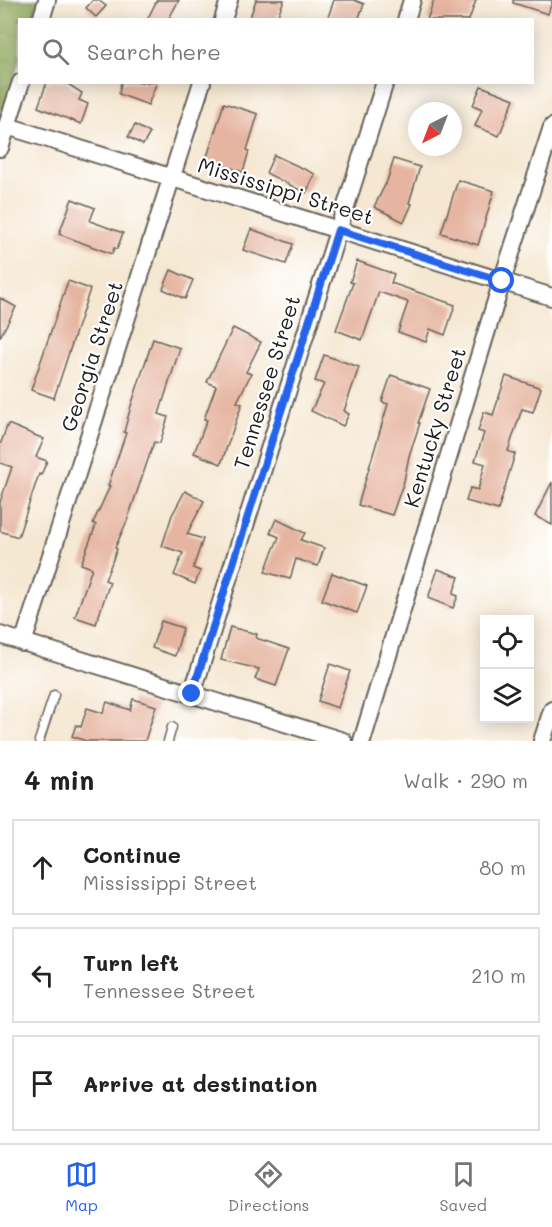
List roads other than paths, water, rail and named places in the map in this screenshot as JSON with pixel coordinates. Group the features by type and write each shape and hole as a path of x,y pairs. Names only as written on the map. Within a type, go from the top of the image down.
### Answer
{"street":[{"path":"42,18 47,0"},
{"path":"224,18 229,0"},
{"path":"407,18 412,0"},
{"path":"0,148 20,84"},
{"name":"Georgia Street","path":"23,643 201,84"},
{"name":"Tennessee Street","path":"192,694 384,84"},
{"name":"Mississippi Street","path":"7,126 552,297"},
{"name":"Kentucky Street","path":"362,741 502,281 552,127"},
{"path":"0,635 343,741"},
{"path":"542,741 552,710"}],"lane":[{"path":"39,741 54,695"},
{"path":"168,741 172,727"}]}
